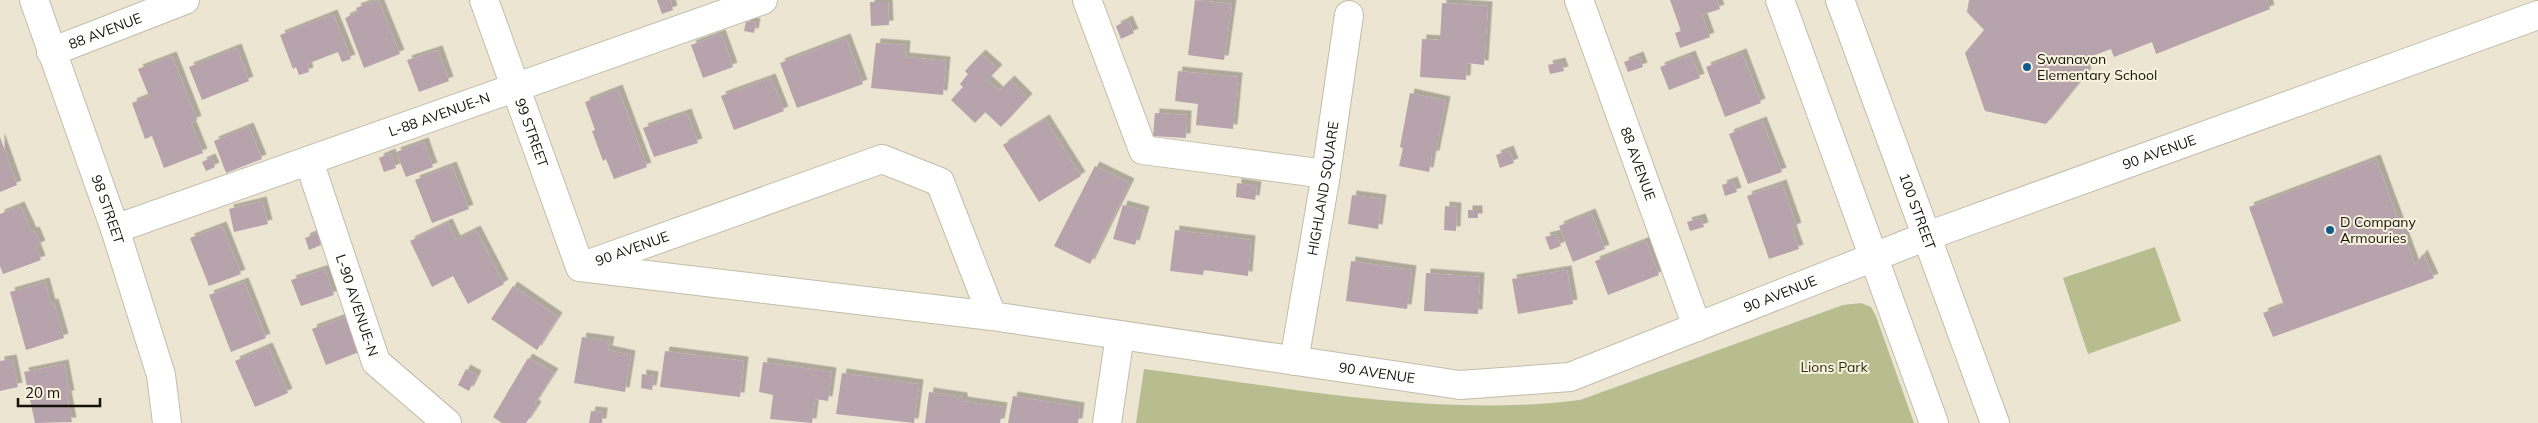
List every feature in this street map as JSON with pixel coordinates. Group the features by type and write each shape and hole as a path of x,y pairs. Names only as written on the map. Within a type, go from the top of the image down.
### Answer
{"street":[{"name":"98 STREET","path":"34,0 115,230 161,375 167,423"},
{"name":"88 AVENUE","path":"51,52 185,0"},
{"name":"99 STREET","path":"484,0 580,267"},
{"name":"L-88 AVENUE-N","path":"115,230 763,0"},
{"path":"1087,0 1143,150 1326,174"},
{"name":"88 AVENUE","path":"1580,0 1697,327"},
{"path":"1780,0 1934,423"},
{"name":"100 STREET","path":"1840,0 1995,423"},
{"name":"HIGHLAND SQUARE","path":"1294,361 1326,174 1349,15"},
{"name":"90 AVENUE","path":"580,267 992,316 1460,384 1570,377 1927,236 2538,15"},
{"name":"90 AVENUE","path":"580,267 882,160 940,182 992,316"},
{"name":"L-90 AVENUE-N","path":"309,161 376,362 447,423"},
{"path":"1107,423 1120,335"},
{"path":"161,375 183,423"}],"green space":[{"path":"2155,247 2181,321 2088,354 2063,278"},
{"name":"Lions Park","path":"1861,303 1871,307 1876,316 1914,423 1136,423 1144,369 1362,398 1416,403 1526,405 1580,400 1843,305"}],"building":[{"path":"378,0 400,54 364,68 345,18 358,12 356,8"},
{"path":"657,0 670,0 673,10 662,14"},
{"path":"1195,0 1232,4 1224,60 1188,55"},
{"path":"1670,0 1717,0 1720,9 1702,15 1710,37 1680,48 1675,33 1681,31"},
{"name":"Swanavon Elementary School","path":"1969,0 2267,0 2270,9 2156,54 2152,42 2114,57 2111,49 2082,60 2087,73 2046,124 1985,111 1965,53 1984,30 1967,12"},
{"path":"870,2 888,2 889,25 871,26"},
{"path":"1442,3 1488,6 1484,65 1467,63 1466,80 1420,77 1422,39 1440,40"},
{"path":"333,14 351,59 342,62 338,52 307,64 309,72 299,75 296,67 293,69 280,35"},
{"path":"1128,20 1134,33 1121,39 1116,26"},
{"path":"746,21 756,23 754,33 744,31"},
{"path":"721,34 733,67 703,78 691,45"},
{"path":"846,38 863,84 797,108 780,63"},
{"path":"876,43 906,45 905,57 946,61 943,95 871,88"},
{"path":"237,48 249,81 202,100 189,67"},
{"path":"438,50 449,81 419,92 407,60"},
{"path":"1742,53 1761,103 1725,117 1706,67"},
{"path":"981,54 998,69 987,80 999,91 1010,80 1028,98 1001,127 985,112 975,123 951,100 963,87 960,84 968,74 965,71"},
{"path":"1691,55 1700,78 1669,90 1660,67"},
{"path":"172,56 197,120 191,123 203,153 164,168 152,136 145,139 132,103 149,96 138,69"},
{"path":"1639,56 1643,67 1628,72 1624,62"},
{"path":"1561,62 1564,71 1550,74 1548,65"},
{"path":"1178,71 1238,77 1233,129 1196,125 1198,104 1175,101"},
{"path":"771,78 784,111 734,130 721,96"},
{"path":"618,89 647,167 614,179 606,159 603,161 592,131 595,130 585,102"},
{"path":"1410,93 1446,101 1435,155 1432,155 1429,172 1399,166 1403,148 1400,147"},
{"path":"687,113 698,143 654,157 643,128"},
{"path":"1155,113 1187,115 1186,138 1153,136"},
{"path":"1045,119 1081,176 1039,202 1003,145"},
{"path":"1762,121 1782,172 1748,184 1729,134"},
{"path":"249,127 262,159 226,173 214,141"},
{"path":"0,137 17,185 0,192"},
{"path":"424,142 433,167 406,177 396,152"},
{"path":"1509,150 1514,163 1500,168 1496,155"},
{"path":"391,153 396,168 384,172 379,158"},
{"path":"211,158 215,167 206,171 202,162"},
{"name":"D Company Armouries","path":"2376,159 2415,265 2423,254 2434,278 2273,337 2263,313 2284,305 2249,207"},
{"path":"452,166 469,209 432,223 415,180"},
{"path":"1095,166 1130,183 1090,264 1054,246"},
{"path":"1733,181 1737,192 1725,196 1722,185"},
{"path":"1237,183 1257,186 1255,200 1236,197"},
{"path":"1782,184 1797,227 1792,229 1799,249 1769,259 1747,196"},
{"path":"1352,195 1382,199 1378,229 1348,224"},
{"path":"262,201 268,224 234,232 229,209"},
{"path":"1123,205 1145,211 1135,245 1113,239"},
{"path":"20,206 32,232 35,231 41,245 36,247 41,260 3,274 0,266 0,214"},
{"path":"1445,206 1457,207 1456,231 1444,230"},
{"path":"1468,210 1478,210 1478,218 1468,218"},
{"path":"1591,213 1605,249 1573,262 1559,226"},
{"path":"1701,218 1704,227 1690,231 1687,222"},
{"path":"448,223 456,240 476,230 504,284 468,304 453,276 432,287 410,241"},
{"path":"222,226 241,274 209,286 190,238"},
{"path":"1175,230 1251,240 1248,276 1204,270 1203,275 1170,271"},
{"path":"317,233 321,245 309,250 305,238"},
{"path":"1557,234 1561,246 1550,250 1545,237"},
{"path":"1646,241 1659,275 1608,295 1595,261"},
{"path":"1351,261 1412,270 1407,309 1346,301"},
{"path":"325,269 334,295 301,306 291,280"},
{"path":"1567,270 1573,304 1518,314 1512,279"},
{"path":"1426,273 1480,277 1478,314 1424,311"},
{"path":"45,282 51,304 54,303 64,338 26,350 10,292"},
{"path":"244,282 266,338 231,352 209,295"},
{"path":"513,286 558,317 537,350 491,319"},
{"path":"345,317 359,352 326,365 312,329"},
{"path":"582,337 610,341 608,350 631,355 625,392 574,383"},
{"path":"268,347 288,393 255,407 235,361"},
{"path":"665,351 744,361 740,397 660,387"},
{"path":"528,358 554,373 534,404 537,406 526,423 502,423 493,417"},
{"path":"12,359 18,387 0,391 0,361"},
{"path":"763,362 832,372 828,401 815,399 812,423 770,419 773,395 759,392"},
{"path":"64,364 70,395 67,395 72,422 35,423 24,372"},
{"path":"466,369 477,375 469,391 458,385"},
{"path":"842,373 919,384 914,423 836,414"},
{"path":"642,374 654,376 652,390 641,388"},
{"path":"929,392 963,397 963,401 1003,407 1000,423 925,423"},
{"path":"1013,396 1080,407 1078,423 1008,423"},
{"path":"591,411 603,412 602,423 589,423"}],"place":[{"name":"Swanavon Elementary School","path":"2027,67"},
{"name":"D Company Armouries","path":"2330,230"}]}
